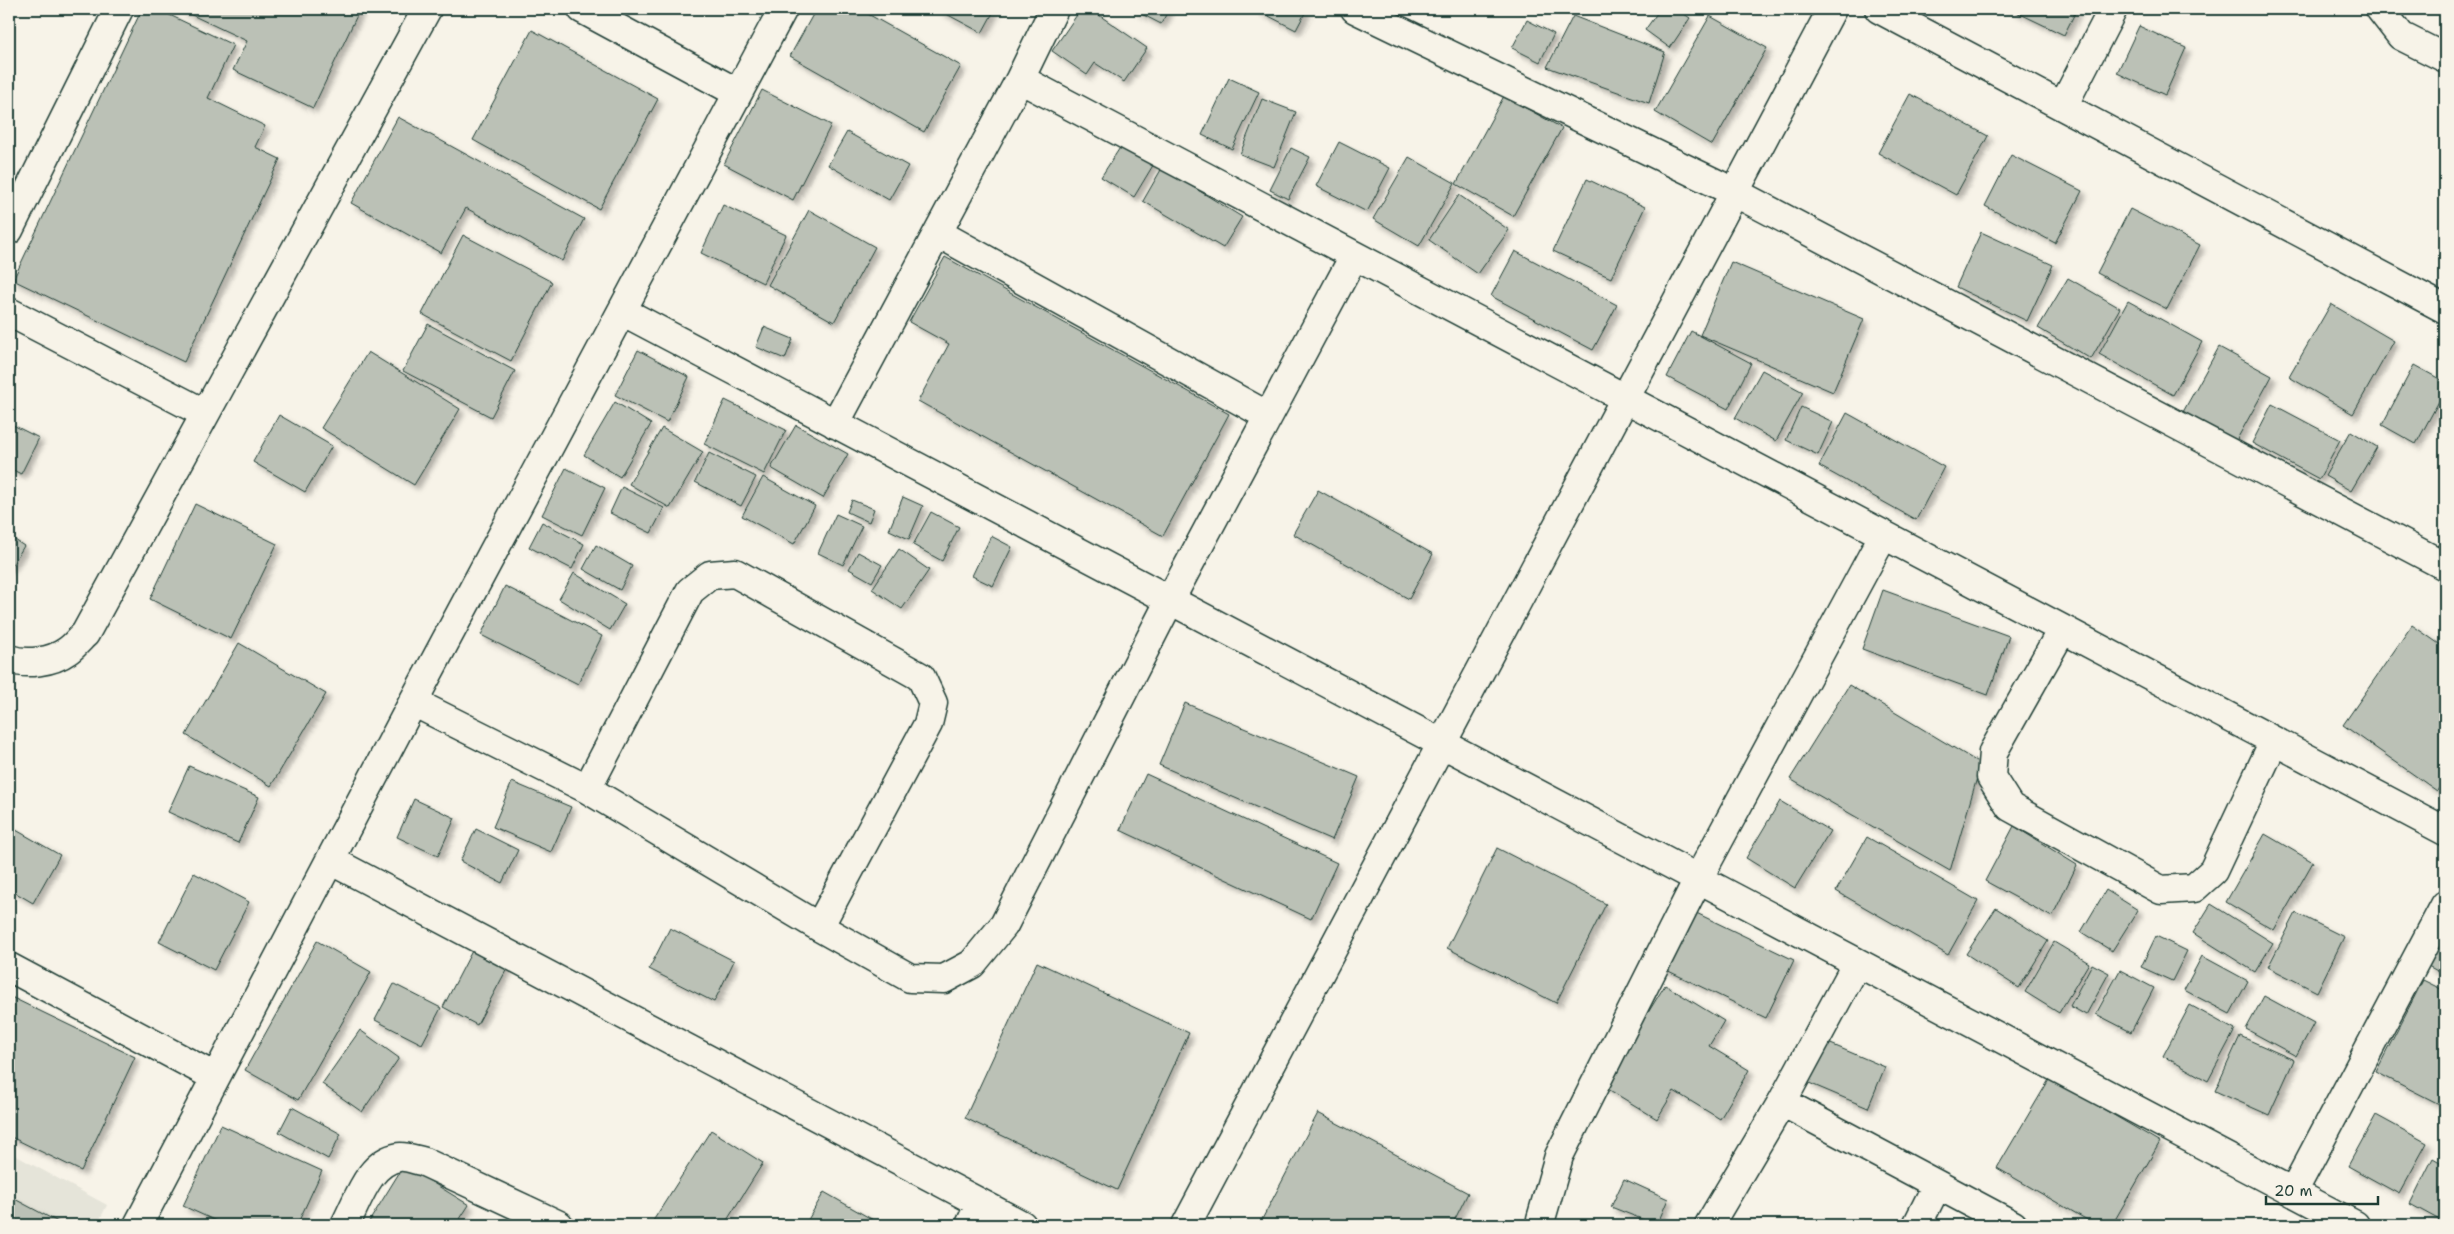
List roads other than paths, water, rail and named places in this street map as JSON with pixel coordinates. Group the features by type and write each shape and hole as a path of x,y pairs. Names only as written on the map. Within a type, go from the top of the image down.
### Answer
{"street":[{"path":"9,230 119,9"},
{"path":"9,658 29,663 52,658 67,652 85,634 426,9"},
{"path":"582,9 738,93"},
{"path":"138,1225 413,702 783,9"},
{"path":"835,424 1020,79 1054,9"},
{"path":"1355,9 1734,192 2445,566"},
{"path":"1186,1225 1832,9"},
{"path":"1879,9 2445,309"},
{"path":"2063,106 2113,9"},
{"path":"2380,9 2401,36 2445,58"},
{"path":"1020,79 2445,831"},
{"path":"938,233 1268,416"},
{"path":"413,702 587,789 910,978 944,979 972,964 1004,925 1170,600 1354,256"},
{"path":"622,311 2355,1225"},
{"path":"9,312 204,413"},
{"path":"1541,1225 1541,1219 1559,1156 1698,879 1883,536"},
{"path":"587,789 690,591 710,575 735,573 921,677 933,702 928,724 820,927"},
{"path":"2062,630 1994,752 1990,777 2010,807 2161,890 2194,888 2213,871 2274,741"},
{"path":"330,860 975,1214 1022,1225"},
{"path":"2293,1192 2445,905"},
{"path":"1709,1225 1782,1102 1857,963"},
{"path":"9,967 215,1077"},
{"path":"1782,1102 2013,1225"},
{"path":"345,1225 372,1173 385,1162 400,1157 422,1161 559,1225"},
{"path":"1917,1225 1937,1185"}]}
